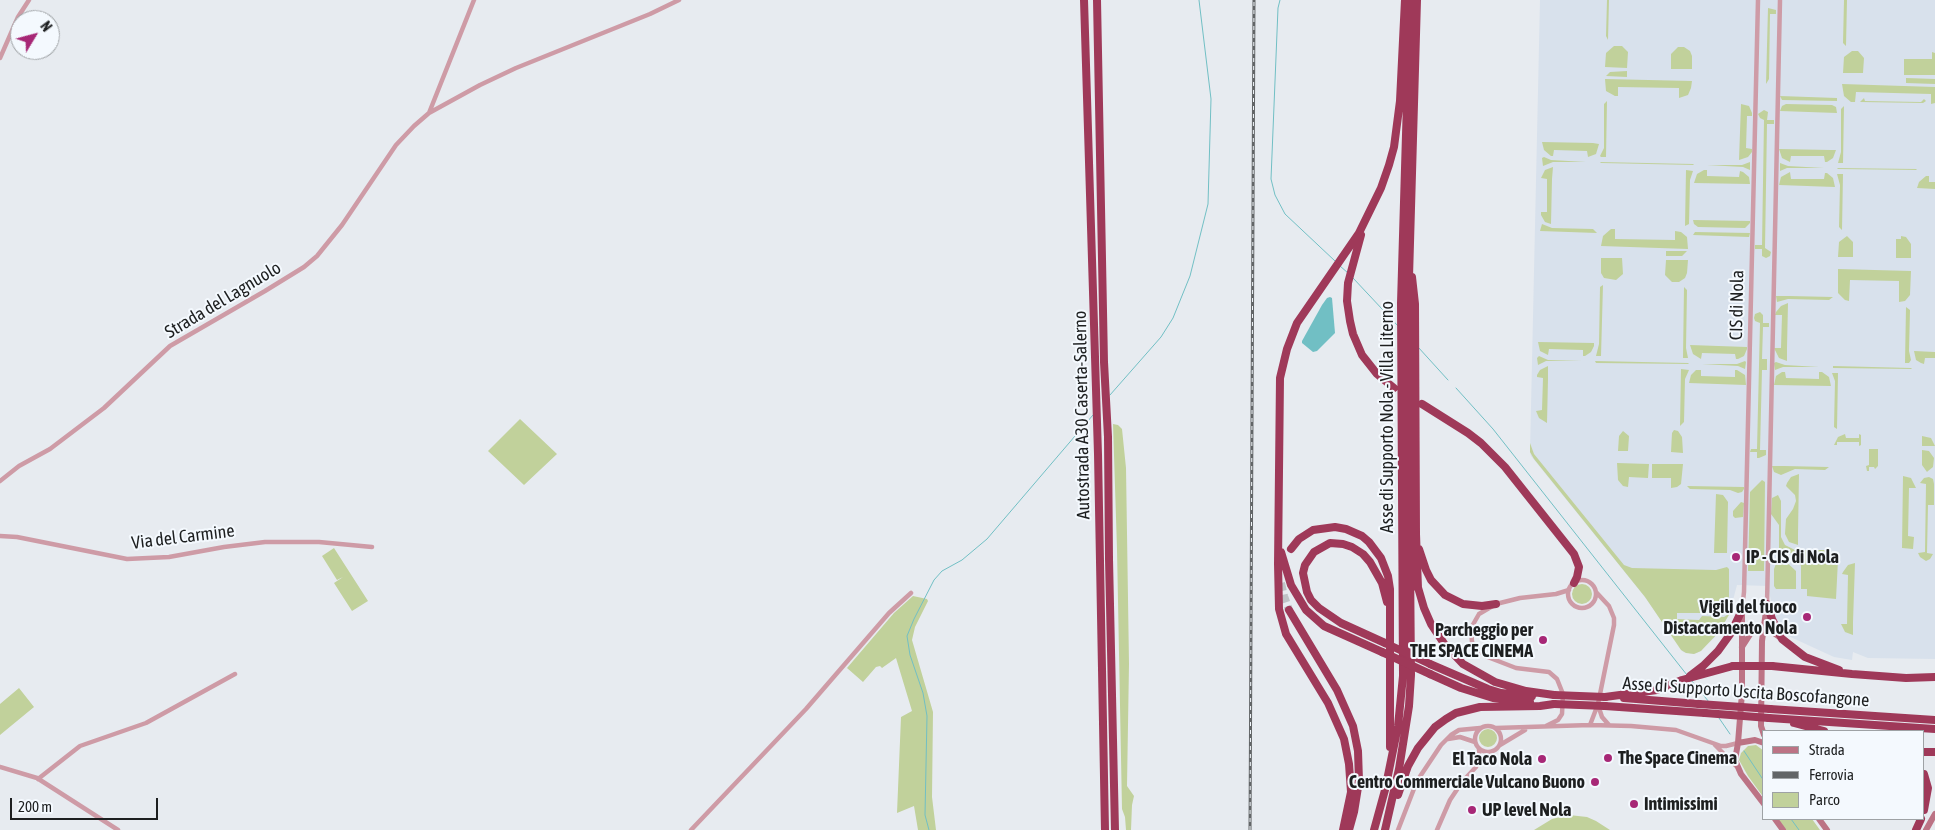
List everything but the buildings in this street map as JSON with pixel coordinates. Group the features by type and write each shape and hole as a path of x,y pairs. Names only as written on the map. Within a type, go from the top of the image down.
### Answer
{"highway":[{"name":"Autostrada A30 Caserta-Salerno","path":"1084,0 1096,371 1105,830"},
{"name":"Autostrada A30 Caserta-Salerno","path":"1097,0 1104,362 1108,437 1115,830"},
{"path":"1394,388 1377,374 1357,345 1348,312 1348,283 1352,262 1368,217 1381,188 1394,147 1400,101 1405,0"},
{"name":"Asse di Supporto Nola - Villa Literno","path":"1374,830 1385,790 1398,726 1403,676 1401,303 1410,0"},
{"name":"Asse di Supporto Nola - Villa Literno","path":"1386,830 1399,770 1409,706 1411,657 1408,312 1417,0"},
{"path":"1343,830 1351,792 1347,750 1334,713 1294,648 1282,622 1278,587 1279,394 1283,364 1297,323 1345,255 1368,217"},
{"path":"1409,260 1414,291 1415,321 1418,588"},
{"path":"1422,404 1468,433 1505,467 1574,554 1579,567 1577,577 1571,586"},
{"path":"1290,549 1305,534 1313,530 1327,527 1346,529 1362,536 1375,550 1385,566 1390,589 1391,723 1385,790"},
{"path":"1416,534 1426,570 1437,588 1445,595 1463,604 1482,606 1496,604"},
{"path":"1279,543 1285,569 1298,599 1306,610 1324,626 1461,688 1493,698 1554,704"},
{"path":"1389,614 1382,583 1363,554 1343,544 1330,543 1309,557 1303,573 1306,592 1311,600 1328,616 1477,685 1501,693 1538,696 1554,695"},
{"path":"1410,545 1418,588 1424,608 1438,634 1454,655 1464,664 1495,682 1526,691 1554,695"},
{"path":"1767,604 1772,620 1782,639 1805,657 1852,674"},
{"path":"1289,610 1337,690 1353,726 1358,758 1359,781 1349,830"},
{"path":"1696,674 1725,642 1742,610"},
{"path":"1605,697 1657,690 1696,674 1733,666 1772,666 1935,682"},
{"path":"1906,678 1935,677"},
{"name":"Asse di Supporto Uscita Boscofangone","path":"1554,695 1935,720"},
{"path":"1386,830 1408,766 1426,737 1446,719 1480,707 1554,704"},
{"name":"Asse di Supporto Uscita Boscofangone","path":"1554,704 1601,705 1935,729"},
{"path":"1780,719 1820,730"},
{"path":"1925,778 1928,788 1925,804"}],"street":[{"path":"0,58 18,17 29,0"},
{"path":"430,113 474,0"},
{"name":"Strada del Lagnuolo","path":"0,481 19,466 50,449 104,408 170,346 282,281 317,256 342,225 396,146 414,126 430,113 480,85 516,68 650,14 679,0"},
{"name":"CIS di Nola","path":"1742,610 1744,592 1758,0"},
{"name":"CIS di Nola","path":"1767,604 1780,0"},
{"name":"Via del Carmine","path":"0,536 42,542 127,559 169,557 265,542 319,542 372,547"},
{"path":"1546,726 1558,720 1562,714 1563,694 1557,679 1549,672 1516,668 1494,661 1480,652 1472,642 1471,628 1476,618 1496,604 1520,598 1556,594 1581,580 1589,582 1595,588 1596,592 1609,606 1614,618 1601,705 1602,717 1609,725"},
{"path":"1571,586 1571,602 1582,608 1591,605 1596,592"},
{"path":"691,830 806,709 884,619 911,593"},
{"path":"1762,730 1763,628 1767,604"},
{"path":"1736,767 1735,760 1742,693 1742,610"},
{"path":"1741,648 1751,633 1763,628 1782,639"},
{"path":"38,779 80,746 146,723 235,674"},
{"path":"1590,725 1601,705"},
{"path":"1398,830 1417,781 1432,756 1446,739 1459,730 1480,728 1488,725 1496,728 1531,728 1609,725 1676,730 1714,744 1726,746 1755,740 1762,742"},
{"path":"1437,830 1450,800 1462,782 1476,767 1479,749 1475,742 1475,734 1480,728"},
{"path":"1496,728 1500,735 1499,746"},
{"path":"1479,749 1488,752 1492,751 1513,736 1531,728"},
{"path":"1446,739 1460,737 1475,742"},
{"path":"1714,744 1736,767 1762,801"},
{"path":"0,767 38,779 118,830"},
{"path":"1926,830 1935,814"}],"shaded area":[{"path":"1540,0 1935,0 1935,659 1868,658 1853,652 1852,660 1834,657 1784,634 1774,616 1768,586 1737,585 1729,615 1714,638 1699,652 1694,654 1683,652 1645,597 1531,456"}],"green space":[{"path":"1607,0 1609,0 1608,40 1606,36"},
{"path":"1844,0 1847,0 1846,46 1843,43"},
{"path":"1768,8 1776,10 1776,14 1770,14 1769,79 1766,84"},
{"path":"1614,46 1622,46 1628,52 1627,68 1605,67 1606,53"},
{"path":"1678,47 1684,47 1690,51 1692,69 1671,69 1671,54"},
{"path":"1852,51 1858,51 1864,58 1863,73 1843,73 1844,57"},
{"path":"1932,52 1935,53 1935,75 1904,75 1904,59 1932,59"},
{"path":"1627,71 1627,77 1606,76 1610,72"},
{"path":"1906,78 1935,79 1935,84 1906,83"},
{"path":"1605,79 1692,81 1688,95 1679,98 1679,88 1618,87 1618,96 1615,96 1606,91"},
{"path":"1842,84 1935,87 1935,103 1931,104 1931,94 1856,92 1855,102 1851,102 1844,96"},
{"path":"1780,96 1837,98 1837,101 1782,100"},
{"path":"1864,98 1865,101 1921,102 1924,99 1926,101 1923,103 1860,102"},
{"path":"1607,101 1606,157 1601,157 1604,148 1604,104"},
{"path":"1741,104 1749,106 1752,113 1752,116 1747,116 1746,148 1752,149 1752,152 1748,157 1739,160"},
{"path":"1786,104 1832,105 1836,107 1837,113 1780,111 1782,106"},
{"path":"1844,106 1843,163 1838,163 1841,152 1841,109"},
{"path":"1764,110 1768,112 1767,120 1774,120 1774,124 1767,124 1765,248 1771,252 1770,256 1766,258 1762,256 1762,249 1755,249 1755,245 1762,245 1764,120 1758,114"},
{"path":"1542,142 1599,144 1596,154 1588,157 1587,151 1554,150 1553,156 1551,156 1544,150"},
{"path":"1779,149 1836,150 1833,158 1827,162 1825,162 1824,156 1791,156 1790,162 1782,158"},
{"path":"1542,158 1551,160 1586,162 1553,162 1543,166"},
{"path":"1750,162 1750,170 1743,167 1707,165 1742,165"},
{"path":"1601,163 1693,164 1694,165"},
{"path":"1780,163 1788,166 1824,168 1787,168 1780,171"},
{"path":"1553,167 1551,224 1545,222 1541,215 1541,212 1547,212 1547,179 1541,178 1545,170"},
{"path":"1838,169 1916,169 1917,170"},
{"path":"1686,170 1693,171 1690,180 1689,224 1685,226"},
{"path":"1707,170 1707,176 1739,177 1740,171 1749,177 1750,184 1694,183 1697,174"},
{"path":"1790,172 1791,179 1824,179 1825,173 1827,173 1833,178 1835,187 1779,185 1781,177"},
{"path":"1837,174 1843,174 1842,230 1839,227 1840,185"},
{"path":"1926,176 1929,176 1929,182 1935,182 1935,189 1917,188 1919,182"},
{"path":"1693,220 1750,221 1750,223 1745,228 1698,227 1694,224"},
{"path":"1542,224 1552,228 1593,229 1597,233 1540,231"},
{"path":"1611,229 1615,229 1615,239 1675,240 1675,231 1681,232 1687,237 1688,249 1601,246 1603,236"},
{"path":"1695,232 1750,233 1749,237 1693,235"},
{"path":"1847,236 1853,242 1853,257 1838,257 1839,242"},
{"path":"1901,236 1906,237 1911,244 1911,258 1896,258 1896,239 1901,239"},
{"path":"1666,251 1687,251 1682,256 1666,256"},
{"path":"1601,258 1622,258 1623,274 1616,280 1604,278 1601,273"},
{"path":"1666,260 1688,260 1685,278 1679,282 1672,282 1665,275"},
{"path":"1838,269 1911,271 1910,295 1905,301 1899,302 1899,281 1850,280 1849,301 1845,300 1838,293"},
{"path":"1603,285 1601,356 1596,356 1599,344 1600,287"},
{"path":"1684,287 1687,290 1686,348 1688,358 1683,358"},
{"path":"1776,296 1833,297 1829,300 1788,299 1777,302"},
{"path":"1788,303 1787,361 1779,358 1774,348 1781,348 1782,315 1775,315 1781,306"},
{"path":"1906,307 1910,310 1909,351 1911,360 1909,363 1905,363"},
{"path":"1760,312 1763,315 1763,323 1769,323 1769,327 1763,327 1762,359 1767,359 1767,370 1762,370 1760,450 1766,450 1766,455 1757,458 1757,452 1750,452 1751,449 1757,449 1760,323 1755,321 1754,318 1755,314"},
{"path":"1538,342 1594,343 1594,346 1591,352 1585,356 1583,356 1583,350 1549,349 1548,355 1540,351"},
{"path":"1690,345 1747,347 1747,349 1744,356 1738,359 1736,359 1735,354 1702,353 1701,359 1693,354"},
{"path":"1914,351 1935,352 1935,358 1925,358 1924,364 1921,363 1916,360"},
{"path":"1539,356 1548,360 1582,361 1546,361 1538,365 1537,358"},
{"path":"1595,361 1688,363 1689,364 1596,363"},
{"path":"1745,361 1745,369 1738,366 1702,364 1737,364"},
{"path":"1774,363 1785,365 1819,367 1783,367 1775,370"},
{"path":"1548,366 1547,423 1539,418 1536,411 1542,410 1543,378 1537,377 1537,375 1540,370"},
{"path":"1833,366 1911,368 1912,369 1833,368"},
{"path":"1681,369 1689,370 1685,379 1684,422 1680,426"},
{"path":"1696,370 1701,370 1701,376 1735,377 1735,370 1737,370 1745,375 1746,385 1689,383 1691,375"},
{"path":"1785,372 1786,378 1819,379 1819,372 1822,372 1829,377 1831,386 1774,385 1776,376"},
{"path":"1832,373 1838,373 1837,429 1834,427 1835,381"},
{"path":"520,419 557,454 524,485 488,451"},
{"path":"1113,424 1118,425 1122,429 1126,468 1129,664 1127,786 1134,796 1131,830 1126,830 1122,809"},
{"path":"1674,430 1678,431 1682,437 1683,453 1671,452 1672,433"},
{"path":"1623,431 1629,436 1628,451 1618,451 1619,436"},
{"path":"1845,434 1846,438 1859,438 1859,434 1861,435 1861,445 1859,446 1859,442 1837,442 1837,445 1834,445 1838,437"},
{"path":"1922,436 1931,438 1935,446 1922,446"},
{"path":"1530,443 1534,454 1624,565 1632,568 1716,570 1727,567 1729,569 1729,608 1726,613 1677,613 1677,619 1699,620 1702,616 1724,617 1730,613 1719,632 1701,651 1694,654 1681,650 1645,597 1534,459 1530,452"},
{"path":"1869,449 1878,449 1878,466 1875,469 1874,467 1869,467 1869,471 1867,471 1866,466 1869,465"},
{"path":"1922,450 1929,451 1934,458 1933,467 1927,472 1922,465"},
{"path":"1617,463 1649,464 1648,478 1629,477 1628,487 1623,486 1618,480"},
{"path":"1652,464 1683,464 1681,484 1671,488 1671,478 1652,478"},
{"path":"1772,466 1829,467 1825,470 1795,469 1781,475 1774,472"},
{"path":"1799,474 1798,545 1789,542 1785,534 1786,519 1796,501 1795,495 1786,486 1791,477"},
{"path":"1903,476 1911,478 1916,488 1909,488 1908,536 1914,537 1913,549 1902,548"},
{"path":"1929,477 1933,479 1934,484 1934,505 1928,505 1927,553 1933,554 1926,561 1918,553 1925,552 1926,484 1920,483 1924,478"},
{"path":"1762,480 1765,482 1764,571 1748,571 1750,492"},
{"path":"1687,486 1744,487 1744,489 1738,493 1730,490 1690,489"},
{"path":"1716,494 1723,495 1728,502 1727,553 1714,553"},
{"path":"1778,495 1781,501 1781,537 1785,545 1795,550 1828,550 1836,554 1838,560 1836,599 1807,596 1807,589 1801,589 1801,566 1798,559 1791,553 1779,551 1779,525 1771,514 1772,498"},
{"path":"1741,502 1744,503 1743,517 1735,518 1733,511"},
{"path":"334,548 368,601 352,611 334,583 343,577 337,580 322,556"},
{"path":"1782,558 1796,571 1796,589 1776,589 1774,586 1774,569 1777,561"},
{"path":"1855,563 1853,635 1845,632 1841,624 1847,624 1848,575 1842,574 1848,565"},
{"path":"1578,584 1586,584 1592,590 1592,598 1586,604 1578,604 1572,598 1572,590"},
{"path":"913,596 927,599 928,601 915,627 912,640 933,712 932,797 936,830 918,830 914,806 897,813 901,717 912,711 896,658 882,668 880,666 876,667 863,682 847,668 894,613"},
{"path":"19,688 34,707 0,735 0,704"},
{"path":"1484,729 1492,729 1497,734 1495,745 1484,747 1479,742 1479,734"},
{"path":"1756,745 1762,750 1762,795 1739,760 1741,753 1748,746"},
{"path":"1569,815 1587,817 1610,830 1534,830 1552,819"},
{"path":"1779,820 1813,820 1820,830 1786,830"}],"water":[{"path":"1330,297 1332,298 1335,333 1317,351 1313,352 1302,341 1322,305"}],"waterway":[{"path":"1110,395 1161,337 1173,318 1190,276 1208,204 1211,99 1199,0"},
{"path":"1280,0 1278,8 1271,179 1275,195 1285,214 1335,261"},
{"path":"1340,266 1348,273"},
{"path":"1353,278 1398,326"},
{"path":"1418,347 1448,380"},
{"path":"1456,388 1493,429 1687,675"},
{"path":"929,830 925,815 927,716 923,693 910,655 907,636 934,580 942,571 962,560 987,539 1093,415"},
{"path":"1691,680 1709,702"},
{"path":"1719,718 1730,734"},
{"path":"1744,751 1762,778"},
{"path":"1792,820 1799,830"}],"tunnel":[{"path":"1281,583 1289,610"}],"railway":[{"path":"1250,830 1254,0"}],"place":[{"name":"IP - CIS di Nola","path":"1736,557"},
{"name":"Vigili del fuoco Distaccamento Nola","path":"1807,617"},
{"name":"Parcheggio per THE SPACE CINEMA","path":"1543,640"},
{"name":"The Space Cinema","path":"1608,758"},
{"name":"El Taco Nola","path":"1542,759"},
{"name":"Centro Commerciale Vulcano Buono","path":"1595,782"},
{"name":"Intimissimi","path":"1634,804"},
{"name":"UP level Nola","path":"1472,810"}]}
